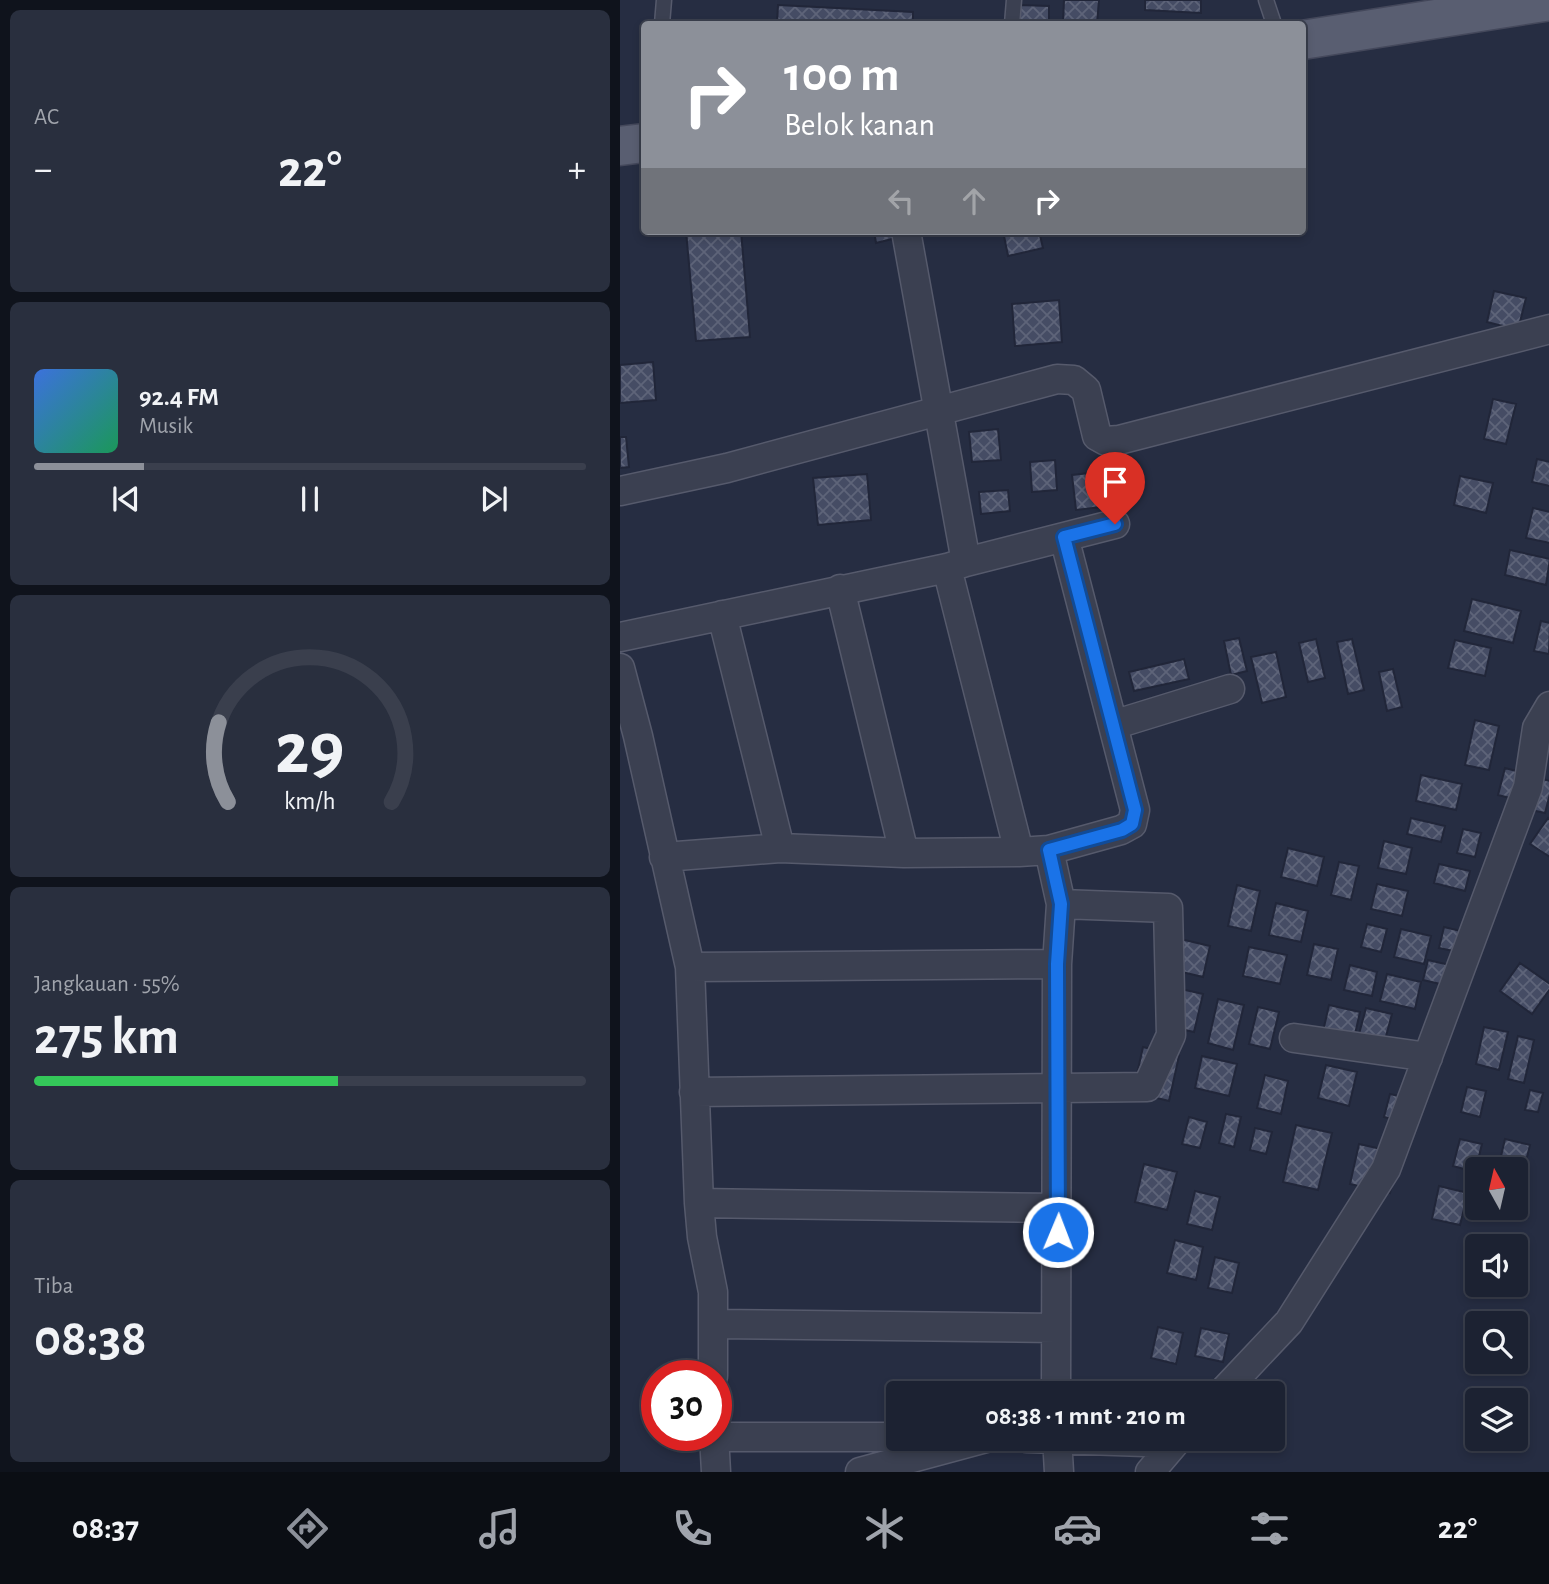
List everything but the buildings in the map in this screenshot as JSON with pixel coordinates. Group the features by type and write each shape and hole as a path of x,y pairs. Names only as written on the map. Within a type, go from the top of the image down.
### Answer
{"main road":[{"path":"1306,39 1529,2"},
{"path":"620,146 641,144"}],"street":[{"path":"907,235 937,410 956,565 1019,852"},
{"path":"620,491 727,468 1057,379 1074,380 1086,390 1097,436 1106,441 1119,440 1549,329"},
{"path":"620,637 956,565 1115,524"},
{"path":"664,857 779,848 904,853 1049,850 1122,830 1132,824 1135,810 1133,799 1064,537"},
{"path":"840,589 904,853"},
{"path":"722,615 779,848"},
{"path":"620,668 690,967 699,1203 702,1237 713,1292 713,1360"},
{"path":"1113,725 1230,690"},
{"path":"1233,1381 1289,1322 1386,1169 1528,787 1536,728 1549,706"},
{"path":"1049,850 1061,904 1057,964 1056,1381"},
{"path":"694,1093 1147,1087 1171,1035 1168,908 1061,904"},
{"path":"690,967 1057,964"},
{"path":"1294,1038 1428,1057"},
{"path":"699,1203 1058,1208"},
{"path":"713,1324 1056,1328"},
{"path":"732,1436 886,1437"},
{"path":"715,1451 716,1472"},
{"path":"860,1472 938,1451"},
{"path":"1058,1451 1059,1472"},
{"path":"1150,1472 1168,1451"}],"lane":[{"path":"662,21 664,0"},
{"path":"1011,21 1014,0"},
{"path":"1266,0 1273,21"}],"route":[{"path":"1058,1232 1057,964 1061,904 1049,850 1122,830 1132,824 1135,810 1064,537 1115,524"}]}
